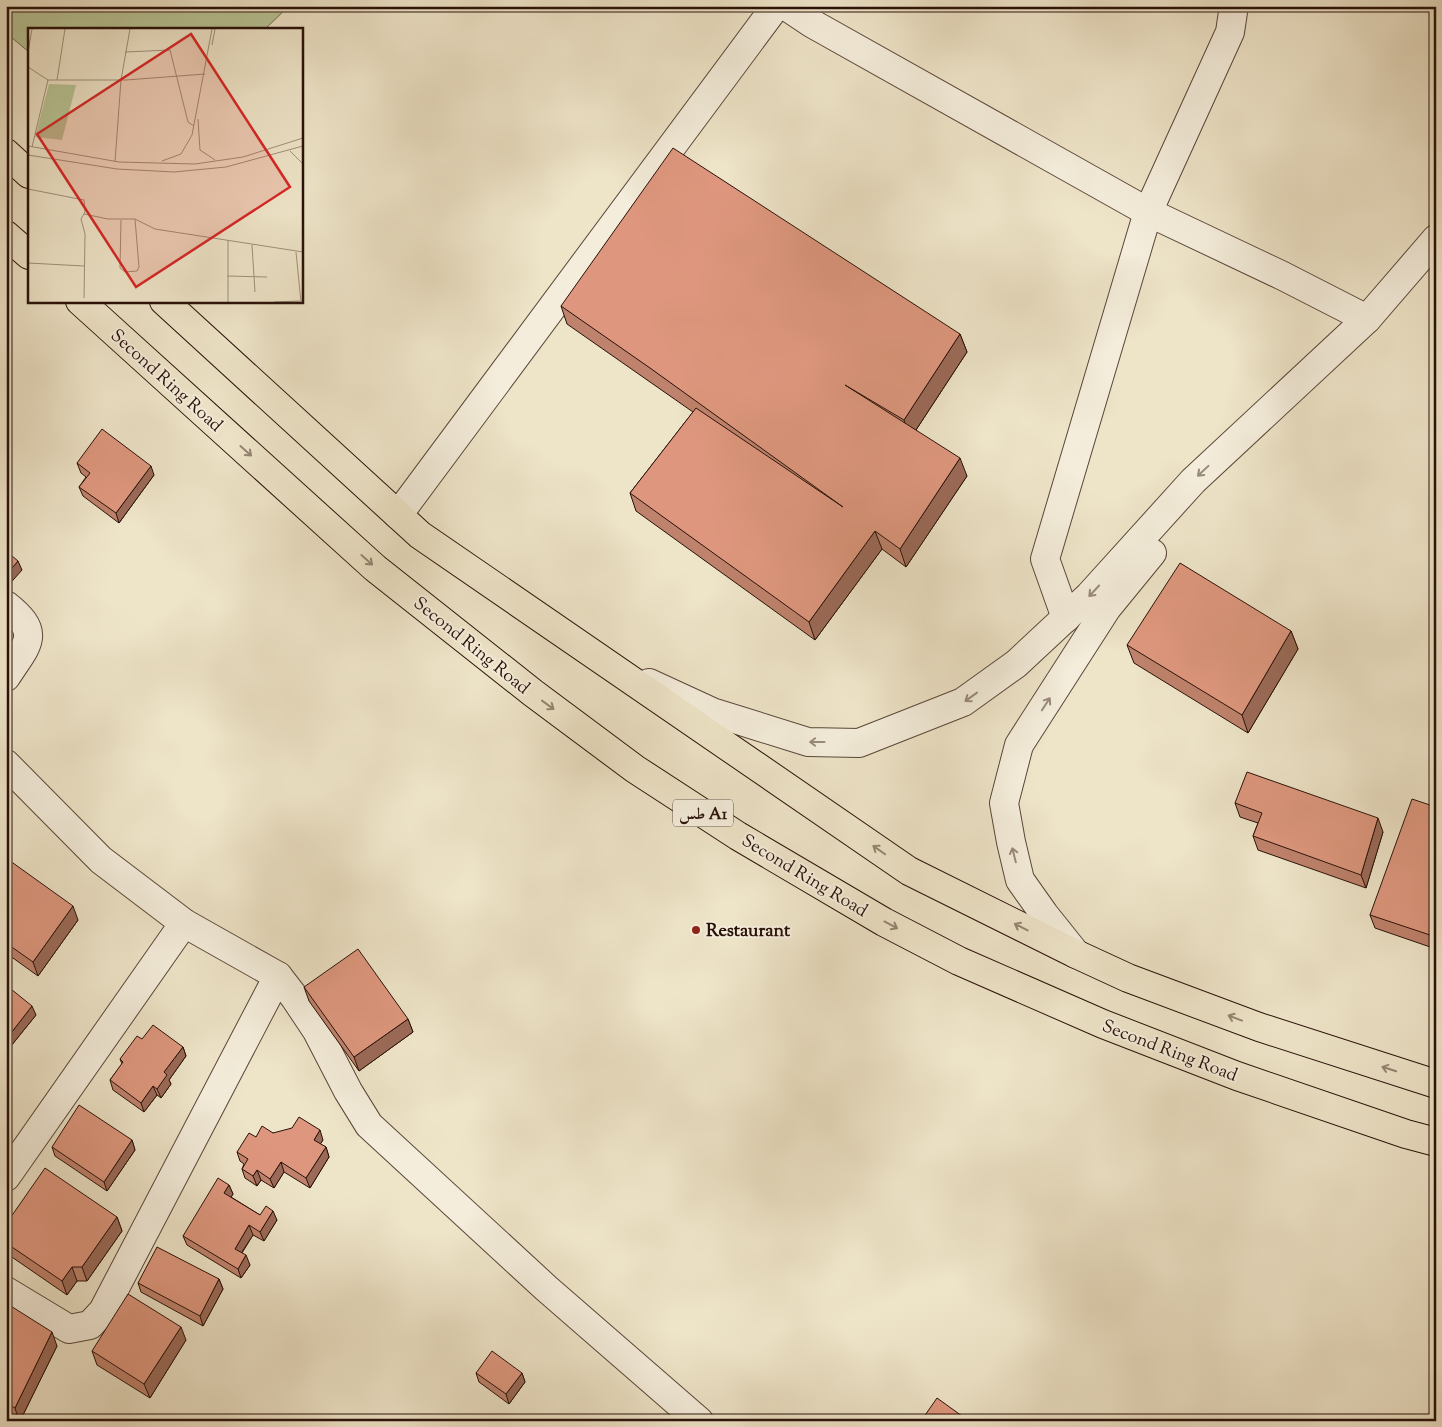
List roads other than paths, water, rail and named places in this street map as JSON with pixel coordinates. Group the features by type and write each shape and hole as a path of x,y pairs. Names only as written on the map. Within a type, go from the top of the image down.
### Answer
{"highway":[{"path":"6,153 28,173"},
{"path":"6,235 28,254"},
{"name":"Second Ring Road","path":"81,302 375,568 533,694 635,769 738,836 884,922 959,961 1102,1024 1237,1076 1406,1134 1436,1142"},
{"path":"165,302 420,535 909,871 1128,978 1259,1027 1436,1084"}],"street":[{"path":"398,515 776,6"},
{"path":"786,6 814,24 1148,212 1283,276 1367,319"},
{"path":"1066,618 1044,559 1148,212 1230,32 1232,6"},
{"path":"616,668 712,712 808,742 858,742 963,702 1016,664 1089,596 1194,481 1367,319 1436,239"},
{"path":"1076,954 1020,880 1004,803 1019,745 1107,608 1172,527 1276,426 1436,265"},
{"path":"6,605 21,617 29,630 27,643 6,677"},
{"path":"6,764 101,860 184,923 278,976 317,1031 348,1091 369,1125 546,1288 699,1421"},
{"path":"6,1177 184,923"},
{"path":"6,1291 69,1329 90,1325 103,1311 278,976"}],"place":[{"name":"Restaurant","path":"696,930"}]}
